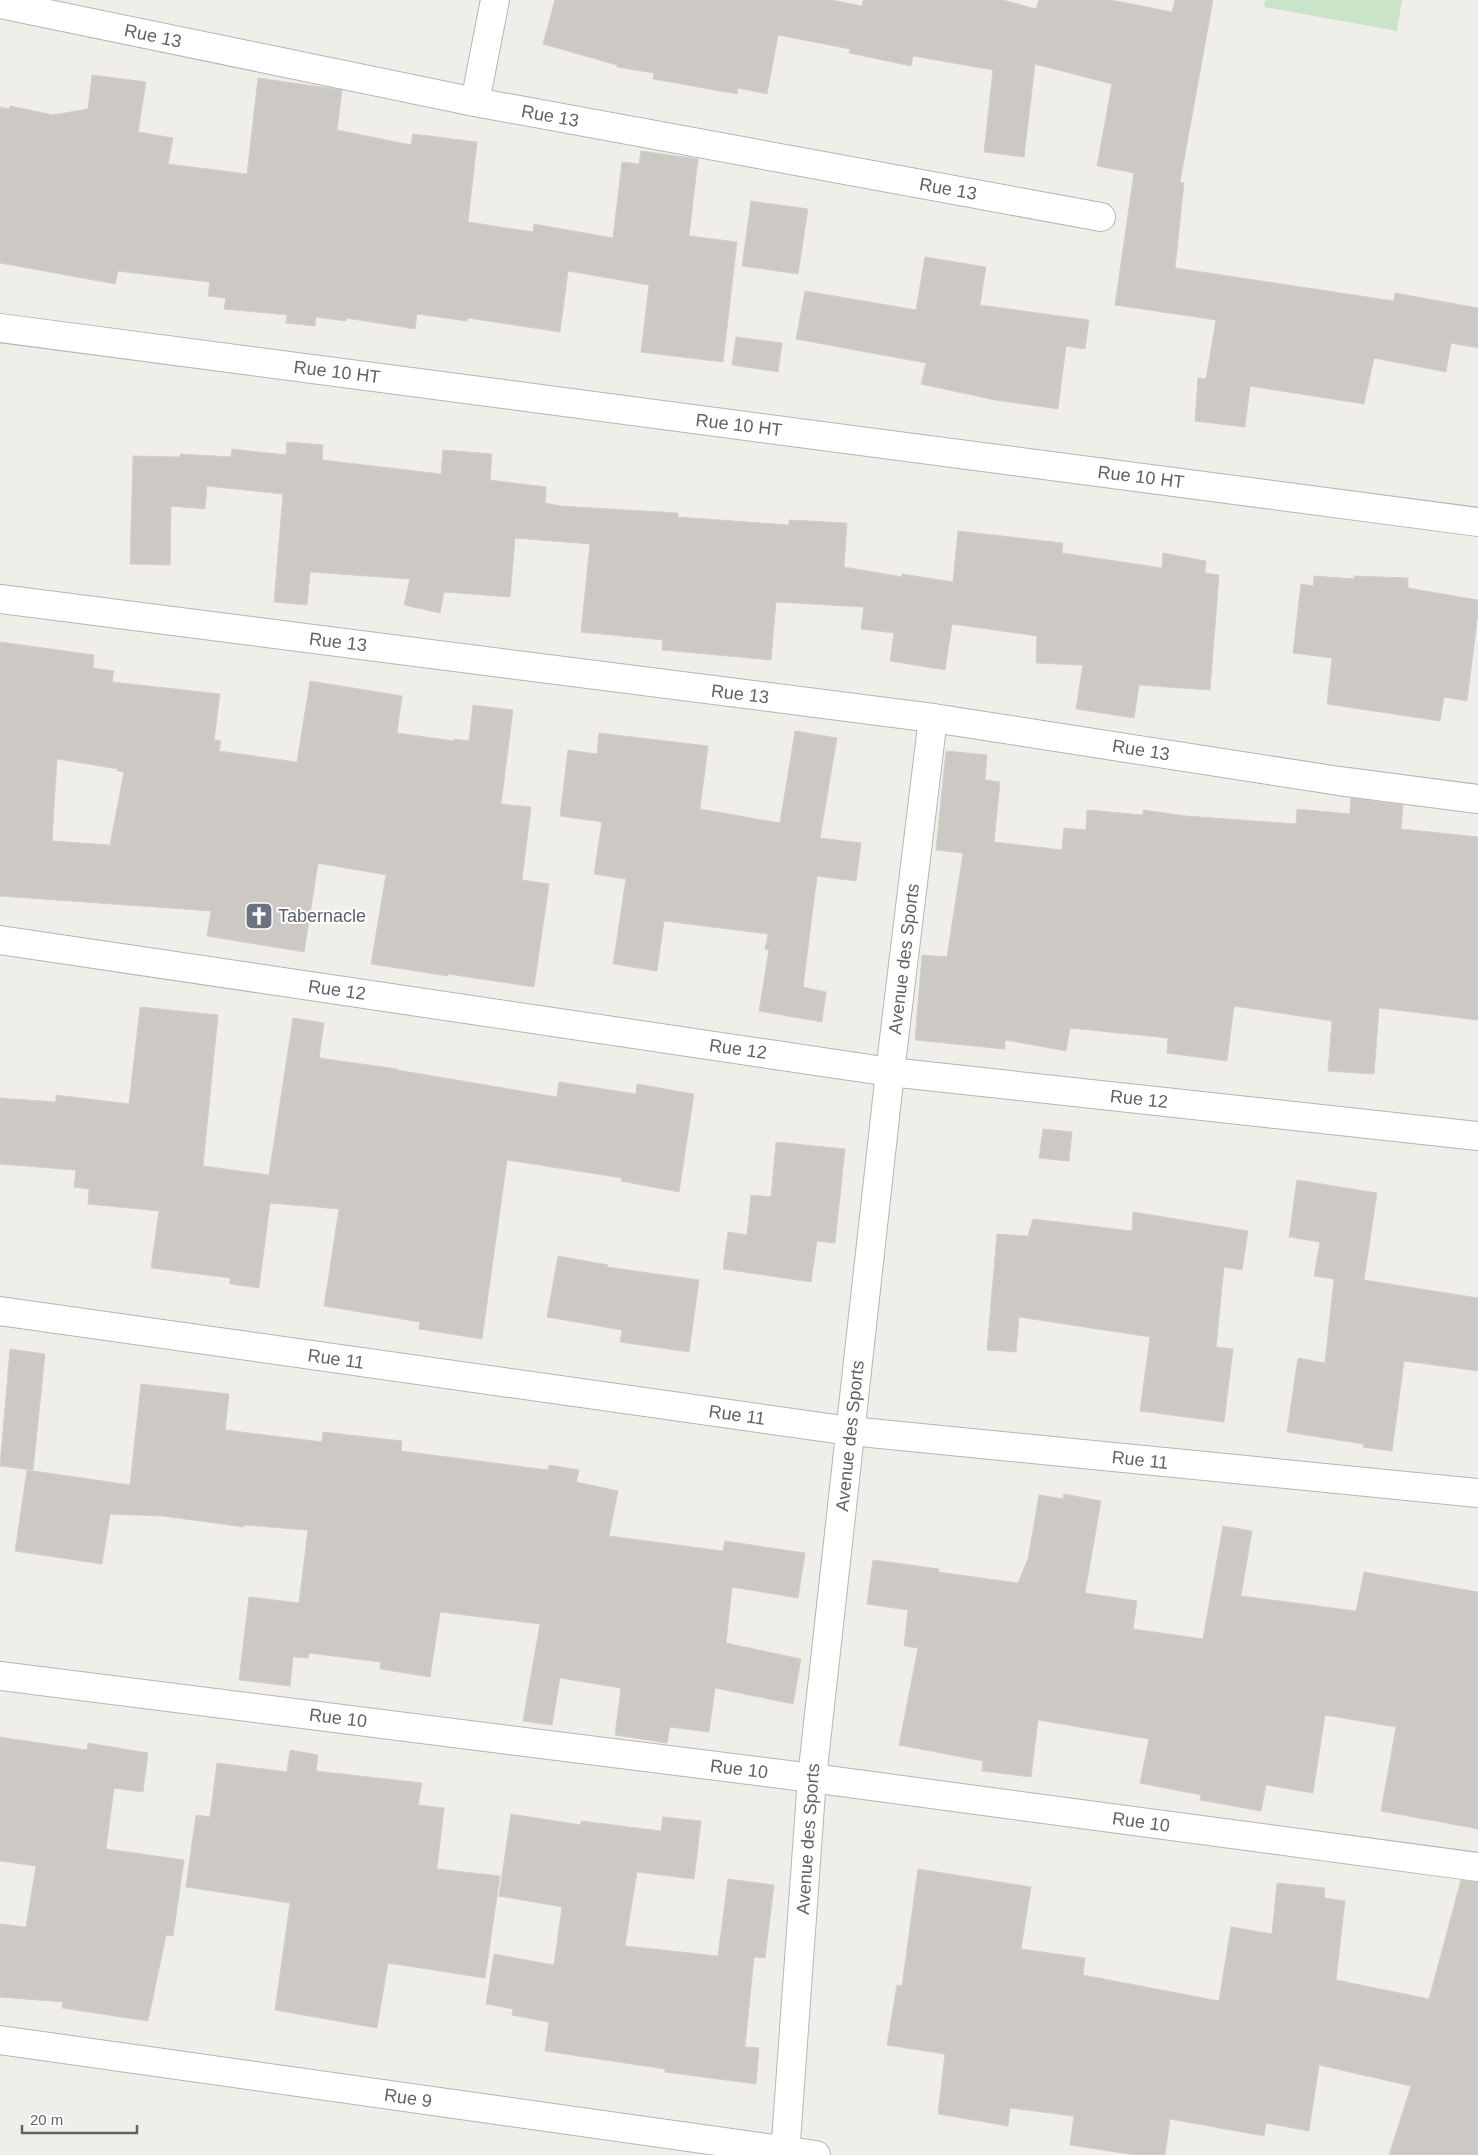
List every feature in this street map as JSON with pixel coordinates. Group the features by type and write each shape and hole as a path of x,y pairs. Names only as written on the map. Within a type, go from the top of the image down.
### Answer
{"street":[{"path":"475,102 495,0"},
{"name":"Rue 13","path":"0,4 475,102 1102,217"},
{"name":"Rue 10 HT","path":"0,328 1478,522"},
{"name":"Rue 13","path":"0,599 933,718 1339,781 1478,799"},
{"name":"Avenue des Sports","path":"785,2153 812,1778 890,1072 933,718"},
{"name":"Rue 12","path":"0,940 890,1072 1478,1136"},
{"name":"Rue 11","path":"0,1311 850,1431 1478,1493"},
{"name":"Rue 10","path":"0,1676 812,1778 1478,1867"},
{"name":"Rue 9","path":"0,2040 785,2153 816,2155"}],"green space":[{"path":"1265,0 1402,0 1397,31 1264,7"}],"building":[{"path":"555,0 832,0 862,6 863,0 1003,0 1036,9 1039,0 1111,0 1172,12 1175,0 1213,0 1180,182 1184,183 1175,268 1394,301 1395,293 1478,308 1478,348 1451,343 1446,372 1374,358 1364,404 1250,386 1245,427 1195,421 1198,378 1206,379 1216,320 1115,305 1134,173 1097,166 1112,84 1035,64 1024,157 984,152 993,70 913,56 911,66 849,53 850,49 778,35 767,94 738,88 737,94 653,79 654,73 617,67 617,65 543,44"},
{"path":"92,75 146,82 138,132 173,138 168,164 247,174 258,78 342,90 337,130 411,145 413,134 477,142 468,222 533,232 534,224 613,238 622,162 639,164 641,151 698,159 689,236 737,242 723,362 641,352 649,285 568,271 560,332 468,318 467,321 417,314 415,329 346,318 346,321 316,317 315,326 286,323 287,315 224,309 226,298 208,296 210,282 118,271 115,284 0,263 0,107 9,109 10,106 53,115 88,109"},
{"path":"751,201 808,209 798,274 742,266"},
{"path":"925,257 986,267 980,305 1089,320 1085,349 1066,346 1058,409 995,400 921,384 926,363 796,339 805,291 916,310"},
{"path":"736,337 782,343 778,372 732,365"},
{"path":"287,442 323,445 322,460 441,474 443,450 492,454 490,480 546,487 545,503 560,506 678,513 678,517 789,525 789,520 847,523 844,567 902,577 902,574 953,582 958,531 1063,543 1062,553 1162,568 1163,553 1206,561 1205,573 1219,575 1210,690 1139,685 1134,718 1076,709 1083,665 1036,663 1037,636 952,624 945,670 890,661 894,633 861,629 864,607 776,602 771,660 662,650 663,640 581,632 590,544 515,538 510,597 444,592 440,613 404,605 410,579 310,572 307,605 274,602 283,494 207,486 205,509 171,506 170,565 130,564 133,456 180,457 180,454 231,457 232,449 286,455"},
{"path":"1314,576 1354,579 1354,576 1408,578 1408,588 1478,600 1467,701 1444,697 1440,721 1327,704 1332,658 1293,653 1301,584 1313,586"},
{"path":"0,642 94,655 93,668 114,671 112,682 220,694 214,740 221,741 219,751 297,762 310,681 402,696 397,733 454,741 454,739 469,741 473,705 513,710 501,804 531,807 522,880 549,884 534,987 371,964 386,875 318,863 304,952 207,936 211,911 0,896","holes":["57,759 118,769 117,771 124,772 110,845 52,841"]},
{"path":"795,731 837,738 820,838 861,843 856,881 817,876 803,987 826,992 822,1022 759,1011 769,950 765,949 768,934 664,921 657,971 613,964 626,879 594,874 602,822 560,816 568,750 597,754 599,733 708,746 700,809 780,823"},
{"path":"946,751 987,755 985,780 1000,782 994,842 1062,850 1064,828 1086,830 1087,810 1143,815 1143,810 1186,816 1296,824 1297,809 1350,814 1351,798 1403,805 1401,829 1478,837 1478,1020 1379,1008 1374,1074 1328,1071 1332,1021 1234,1006 1227,1061 1167,1053 1168,1038 1070,1028 1066,1051 1005,1040 1005,1049 915,1040 922,955 947,957 963,853 936,850"},
{"path":"140,1007 218,1015 203,1166 269,1175 293,1018 324,1023 319,1058 397,1069 557,1097 559,1082 636,1094 637,1084 694,1094 679,1192 621,1181 622,1178 507,1160 482,1339 419,1329 420,1322 324,1306 339,1209 270,1203 259,1288 230,1284 230,1278 151,1268 159,1211 88,1204 89,1189 74,1187 76,1170 0,1164 0,1098 56,1102 56,1095 129,1104"},
{"path":"1043,1129 1072,1132 1069,1161 1039,1158"},
{"path":"776,1142 845,1149 835,1243 817,1241 811,1282 723,1269 728,1232 747,1235 751,1195 771,1197"},
{"path":"1297,1180 1377,1193 1364,1280 1478,1298 1478,1371 1404,1361 1392,1451 1363,1447 1364,1444 1287,1432 1298,1358 1325,1363 1334,1279 1314,1276 1320,1242 1289,1237"},
{"path":"1133,1212 1248,1231 1242,1270 1224,1267 1216,1347 1233,1349 1224,1422 1140,1411 1150,1337 1019,1317 1016,1352 987,1350 997,1234 1028,1236 1033,1219 1132,1231"},
{"path":"558,1256 608,1265 607,1267 699,1280 689,1352 620,1342 622,1330 547,1317"},
{"path":"10,1349 45,1354 33,1470 0,1466"},
{"path":"141,1384 229,1394 225,1430 322,1442 323,1432 402,1441 401,1451 548,1470 549,1465 579,1470 576,1482 618,1491 609,1536 723,1551 725,1541 805,1553 798,1598 732,1587 726,1643 801,1659 793,1704 715,1688 709,1732 670,1727 667,1743 615,1735 621,1688 560,1678 552,1725 523,1721 540,1624 440,1612 430,1677 380,1669 381,1662 309,1653 308,1658 293,1657 290,1686 239,1680 249,1597 299,1603 308,1530 244,1525 244,1527 163,1516 110,1514 102,1564 15,1551 27,1470 130,1485"},
{"path":"1064,1494 1101,1501 1085,1593 1137,1601 1133,1629 1203,1639 1223,1526 1252,1531 1241,1596 1356,1611 1364,1572 1478,1592 1478,1829 1381,1811 1396,1727 1325,1715 1313,1793 1266,1785 1261,1811 1200,1800 1201,1795 1140,1783 1149,1739 1038,1720 1031,1777 982,1771 983,1761 899,1745 918,1648 904,1646 908,1610 867,1604 873,1560 939,1569 938,1572 1018,1583 1028,1559 1039,1495 1063,1499"},
{"path":"0,1737 87,1750 88,1743 148,1753 143,1792 114,1788 106,1849 184,1860 173,1936 166,1935 148,2021 62,2008 63,2002 0,1997 0,1924 26,1927 36,1866 0,1861"},
{"path":"290,1750 318,1755 316,1771 422,1783 418,1805 444,1808 437,1869 500,1876 485,1978 388,1963 377,2028 275,2010 290,1903 186,1887 196,1815 210,1817 217,1763 287,1772"},
{"path":"511,1814 581,1825 581,1821 661,1831 663,1817 701,1821 694,1879 637,1872 625,1946 718,1956 728,1879 774,1885 765,1958 754,1957 745,2047 759,2048 756,2084 665,2072 665,2069 545,2051 549,2022 512,2015 513,2009 486,2004 494,1954 554,1965 562,1907 499,1896"},
{"path":"918,1869 1031,1887 1021,1949 1085,1958 1083,1975 1219,2001 1231,1927 1272,1934 1277,1883 1325,1888 1324,1898 1345,1901 1336,1980 1429,1999 1461,1880 1478,1882 1478,2155 1389,2155 1411,2086 1319,2065 1309,2131 1266,2123 1264,2136 1170,2119 1165,2155 1136,2155 1070,2145 1074,2116 1010,2108 1008,2126 938,2114 945,2054 887,2045 897,1985 902,1986"}],"place":[{"name":"Tabernacle","path":"259,916"}]}
